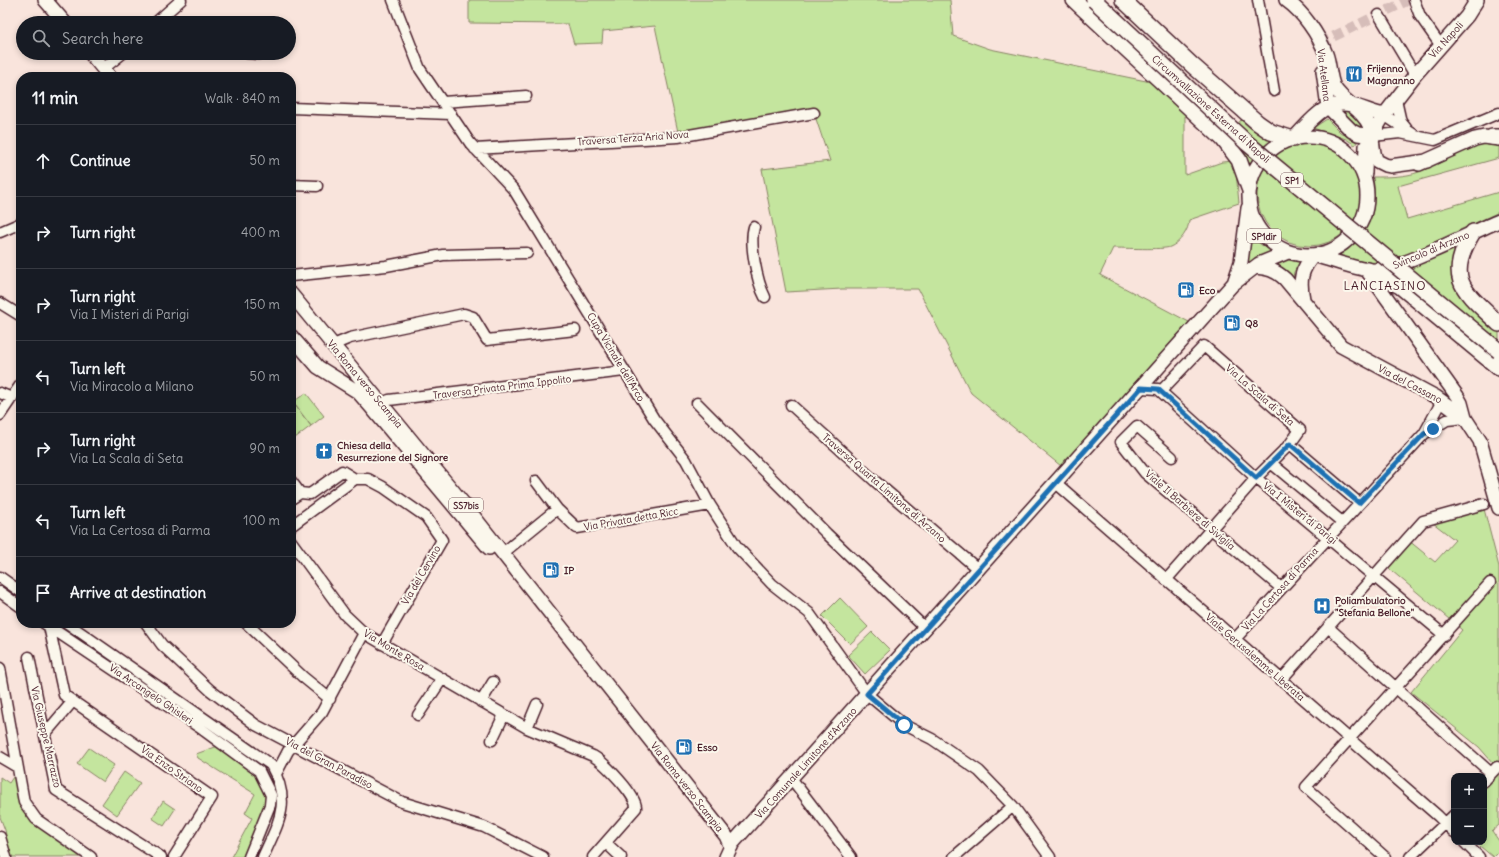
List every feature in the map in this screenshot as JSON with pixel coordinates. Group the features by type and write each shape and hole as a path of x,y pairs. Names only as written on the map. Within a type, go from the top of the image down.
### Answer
{"highway":[{"path":"1074,0 1223,139 1239,160 1249,194"},
{"name":"Circumvallazione Esterna di Napoli","path":"1094,0 1247,143 1499,351"},
{"name":"Circumvallazione Esterna di Napoli","path":"1107,0 1259,141 1499,338"},
{"path":"1123,0 1192,65 1258,123 1271,132 1293,139"},
{"path":"1473,232 1462,252 1459,276 1463,289 1499,324"},
{"path":"1367,270 1400,286 1499,368"}],"main road":[{"path":"35,0 48,16"},
{"path":"45,0 59,16"},
{"name":"Via Atellana","path":"1286,0 1297,8 1307,20 1326,54 1335,87 1365,118 1373,136"},
{"name":"Via Napoli","path":"1373,136 1384,116 1415,75 1468,16 1477,0"},
{"name":"Via Atellana","path":"1320,43 1328,107 1352,131 1358,134 1373,136"},
{"path":"87,60 102,72"},
{"path":"95,60 103,72"},
{"name":"Via Atellana","path":"1328,107 1338,104 1353,105 1384,116"},
{"path":"1293,139 1328,107"},
{"path":"1373,136 1375,157 1381,164 1390,166 1427,161"},
{"path":"1373,136 1366,146 1365,170 1380,173 1415,166 1475,139 1497,138"},
{"name":"SP1dir","path":"1307,137 1320,138 1333,142 1344,149 1365,170 1368,188 1367,206 1357,230 1338,247 1314,255 1288,252 1275,245 1264,236 1256,224 1249,194 1253,174 1260,162 1269,152 1280,144 1293,139 1307,137"},
{"path":"1233,284 1242,262 1249,194"},
{"name":"Svincolo di Arzano","path":"1314,255 1367,270 1382,269 1394,266 1499,220"},
{"path":"1233,284 1255,267 1288,252"},
{"path":"1303,300 1300,276 1314,255"},
{"name":"Via del Cassano","path":"1255,267 1276,271 1303,300 1341,346 1450,402"},
{"path":"1367,270 1450,402 1461,403 1465,418 1480,441 1499,508"},
{"name":"Via Comunale Limitone d'Arzano","path":"732,854 791,778 979,570 1233,284"},
{"name":"Via Roma verso Scampia","path":"296,300 502,555 586,656 726,836 732,854"},
{"name":"Via Roma verso Scampia","path":"296,344 318,367 358,392 502,555 618,710 732,854"},
{"path":"331,376 338,375 342,372 342,357"}],"street":[{"path":"163,16 180,0"},
{"name":"Cupa Vicinale dell'Arco","path":"393,0 420,69 475,148 514,190 654,419 686,460 710,505 737,547 772,584 809,613 867,694 904,725 932,739 979,772 1013,806 1050,857"},
{"path":"1258,0 1274,91"},
{"path":"1414,0 1420,16 1441,46"},
{"path":"1379,15 1415,75"},
{"path":"106,72 117,60"},
{"path":"443,102 526,96"},
{"path":"1396,100 1401,122 1407,130"},
{"path":"296,108 451,114"},
{"name":"Traversa Terza Aria Nova","path":"475,148 678,136 814,113"},
{"path":"1373,136 1393,133 1435,140 1499,113"},
{"path":"1384,116 1416,136"},
{"path":"296,185 317,186"},
{"path":"0,232 16,225"},
{"path":"754,227 754,250 759,282 765,296"},
{"path":"296,275 386,266 443,255 527,253"},
{"path":"0,303 16,313"},
{"path":"332,345 350,338 464,314 473,316 487,340 575,330"},
{"name":"Via La Scala di Seta","path":"1160,390 1204,346 1300,430 1290,444"},
{"path":"1141,388 1160,390 1157,370"},
{"name":"Traversa Privata Prima Ippolito","path":"380,403 389,400 624,371"},
{"name":"Via I Misteri di Parigi","path":"1160,390 1256,478 1444,635"},
{"path":"0,416 16,392"},
{"path":"0,393 12,398"},
{"path":"697,402 926,629"},
{"path":"1447,420 1450,402"},
{"name":"Via La Certosa di Parma","path":"1235,640 1281,588 1424,434 1450,402"},
{"name":"Traversa Quarta Limitone di Arzano","path":"791,405 876,482 979,570"},
{"name":"Via La Certosa di Parma","path":"1424,434 1447,420 1465,418"},
{"name":"Viale Il Barbiere di Siviglia","path":"1172,457 1137,426 1121,442 1145,473 1281,588"},
{"path":"1166,580 1256,478 1290,444 1359,503"},
{"name":"Via I Misteri di Parigi","path":"1272,463 1342,522"},
{"path":"296,496 300,493 310,494 342,471 355,478 296,522"},
{"name":"Via del Cervino","path":"355,478 368,479 383,487 426,517 442,540 382,644"},
{"path":"502,555 557,509 536,481"},
{"name":"Viale Gerusalemme Liberata","path":"1056,483 1451,829"},
{"path":"296,488 300,493"},
{"path":"1281,680 1373,575 1423,521 1484,504"},
{"name":"Via Privata detta Ricc","path":"557,509 577,528 710,505"},
{"name":"Via Monte Rosa","path":"296,547 344,615 364,633 527,728 599,759 634,797 637,804 635,812 593,857"},
{"path":"0,577 16,588"},
{"path":"1385,857 1306,787 1496,580"},
{"path":"0,592 16,603"},
{"path":"1328,627 1396,688 1494,770 1487,778"},
{"name":"Via Enzo Striano","path":"49,628 64,695 212,797 174,857"},
{"name":"Via Arcangelo Ghisleri","path":"54,628 199,727 256,768 266,783 271,795 267,814 249,857"},
{"name":"Via Arcangelo Ghisleri","path":"74,628 274,769"},
{"name":"Via del Gran Paradiso","path":"150,628 162,645 210,690 256,725 402,802 484,827 543,857"},
{"path":"251,628 303,677 330,699"},
{"path":"263,857 277,824 284,799 279,780 274,769 322,712 364,633"},
{"name":"Via Giuseppe Marrazzo","path":"29,657 56,790 161,857"},
{"path":"0,668 24,802 36,819 91,857"},
{"path":"418,715 442,679"},
{"path":"481,702 493,682"},
{"path":"45,734 73,701"},
{"path":"527,728 537,704"},
{"path":"492,740 504,715"},
{"path":"0,757 18,767"},
{"path":"791,778 851,857"},
{"path":"954,857 1013,806"},
{"path":"1410,857 1451,818"},
{"path":"0,837 6,857"},
{"path":"606,843 621,857"},
{"path":"1467,845 1479,857"}],"green space":[{"path":"469,0 950,0 953,36 990,49 1185,89 1185,175 1222,162 1235,161 1239,203 1189,220 1189,224 1183,236 1170,247 1152,249 1113,248 1100,275 1189,322 1061,466 971,393 918,289 842,289 786,292 762,169 830,161 814,113 678,132 655,26 603,31 602,43 574,44 568,24 469,23"},
{"path":"1349,111 1359,120 1362,130 1360,131 1338,112"},
{"path":"1327,119 1340,132 1357,142 1355,145 1346,139 1313,128"},
{"path":"1241,120 1250,128 1273,141 1248,165 1244,153 1228,135"},
{"path":"1309,142 1329,146 1338,150 1346,157 1353,165 1357,174 1361,194 1357,214 1353,223 1346,231 1338,238 1329,242 1309,246 1289,242 1280,238 1272,231 1265,223 1261,214 1257,194 1261,174 1265,165 1272,157 1280,150 1289,146"},
{"path":"1487,143 1499,144 1499,158 1398,186 1407,219 1499,192 1499,212 1395,260 1387,262 1364,262 1349,259 1334,253 1356,239 1363,232 1368,223 1374,203 1373,177 1414,174 1428,169 1469,148"},
{"path":"1248,232 1260,244 1273,252 1246,265"},
{"path":"1461,243 1456,261 1499,327 1499,364 1391,274"},
{"path":"1290,257 1301,260 1294,272 1292,282 1270,261"},
{"path":"306,393 324,416 311,426 296,406 296,400"},
{"path":"296,407 311,426 296,437"},
{"path":"1483,505 1499,567 1499,770 1479,747 1411,692 1462,630 1386,566 1408,540 1435,562 1455,540 1428,519"},
{"path":"840,598 868,627 850,644 822,616"},
{"path":"872,632 890,650 865,674 848,655"},
{"path":"218,746 259,771 270,805 245,857 231,857 252,818 245,813 255,794 198,758 196,754"},
{"path":"89,748 114,765 103,782 77,764"},
{"path":"124,772 140,783 117,815 102,804"},
{"path":"1499,773 1499,825 1492,831 1499,841 1499,851 1493,857 1479,845 1487,845 1487,787"},
{"path":"15,774 28,807 91,857 10,857 5,830 0,817 0,777 9,783"},
{"path":"163,801 175,809 164,826 152,818"}],"tunnel":[{"path":"1320,43 1409,0"}],"place":[{"name":"Frijenno Magnanno","path":"1354,74"},
{"name":"Eco","path":"1186,290"},
{"name":"Q8","path":"1232,323"},
{"name":"Chiesa della Resurrezione del Signore","path":"324,451"},
{"name":"IP","path":"551,570"},
{"name":"Poliambulatorio \"Stefania Bellone\"","path":"1322,606"},
{"name":"Esso","path":"684,747"}],"district":[{"name":"LANCIASINO","path":"1385,285"}],"route":[{"path":"904,725 880,707 867,694 1141,388 1145,387 1158,389 1256,478 1290,444 1359,503 1424,434 1433,429"}]}
